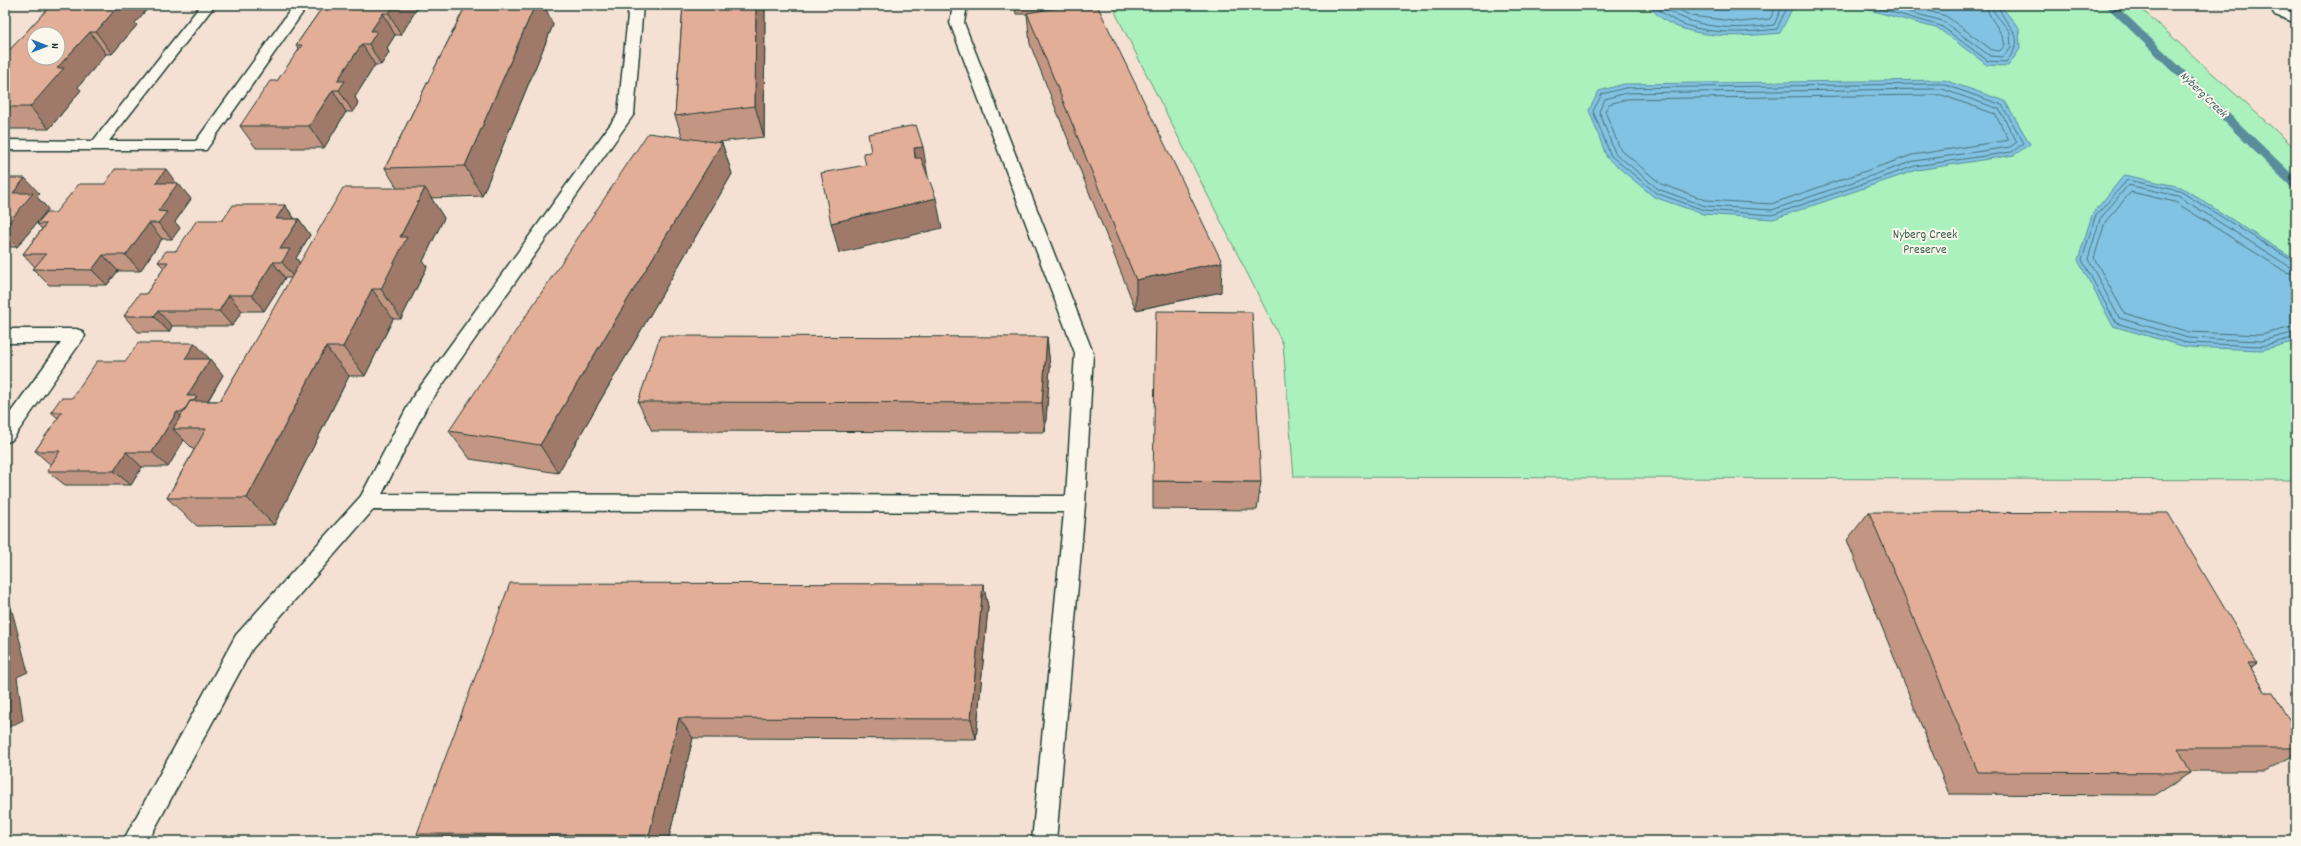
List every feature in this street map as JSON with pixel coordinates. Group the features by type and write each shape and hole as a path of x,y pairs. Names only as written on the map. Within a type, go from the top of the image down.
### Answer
{"lane":[{"path":"97,146 208,5"},
{"path":"5,145 200,146 301,5"},
{"path":"135,841 244,642 368,502 419,403 626,114 636,5"},
{"path":"960,5 958,23 1084,353 1075,504 1044,841"},
{"path":"2280,12 2296,18"},
{"path":"5,336 76,336 5,436"},
{"path":"368,502 1075,504"}],"green space":[{"name":"Nyberg Creek Preserve","path":"1116,5 2137,5 2296,149 2296,480 1294,477 1283,344 1116,14"}],"water":[{"path":"1649,5 1792,5 1793,7 1780,33 1728,36 1691,31 1674,26 1660,17"},
{"path":"1860,5 2000,5 2019,28 2020,49 2008,66 1987,65 1939,29 1866,9"},
{"path":"1944,80 2005,101 2030,144 2014,155 1917,170 1773,219 1703,214 1654,197 1607,158 1589,110 1599,91 1624,84"},
{"path":"2124,175 2181,187 2295,260 2296,341 2262,350 2186,347 2113,326 2078,260 2092,215"}],"building":[{"path":"51,5 119,5 96,32 90,32 66,58 66,26 32,26"},
{"path":"324,5 394,5 389,13 383,13 371,31 377,31 369,44 362,44 337,81 345,81 339,90 333,90 309,126 240,126 270,81 277,81 302,45 296,45"},
{"path":"466,5 535,5 465,166 385,168"},
{"path":"683,5 756,5 755,106 675,116"},
{"path":"1074,5 1097,5 1222,262 1136,280 1027,13"},
{"path":"26,32 26,66 59,66 57,68 64,68 30,107 5,107 5,55"},
{"path":"916,125 923,147 914,148 915,158 921,158 936,198 831,223 821,173 866,165 863,153 871,152 868,134"},
{"path":"648,133 722,143 540,445 449,431"},
{"path":"115,169 166,169 156,183 178,183 158,211 167,212 158,223 149,223 126,255 103,255 92,270 33,269 46,254 23,254 46,224 37,224 46,213 55,213 79,184 105,184"},
{"path":"5,178 25,178 13,193 33,193 5,227"},
{"path":"343,188 425,188 400,237 407,237 381,289 372,289 343,347 326,347 247,498 167,498 206,429 173,429 190,401 220,401"},
{"path":"233,205 285,205 276,219 299,219 280,249 290,249 282,262 273,262 252,295 229,295 219,311 158,311 154,316 124,316 139,294 146,294 168,262 158,262 166,251 176,251 197,220 223,220"},
{"path":"1156,311 1252,312 1261,482 1153,481"},
{"path":"660,336 1047,337 1042,403 638,402"},
{"path":"138,343 195,343 185,359 210,359 187,396 197,396 194,401 190,401 184,412 177,412 152,452 126,452 114,471 47,471 60,451 35,451 62,412 51,412 61,398 72,398 97,361 126,361"},
{"path":"1869,512 2168,513 2257,663 2248,663 2266,693 2273,693 2296,732 2296,748 2178,748 2191,773 1978,772"},
{"path":"510,583 983,584 971,719 679,718 649,835 417,834"}],"waterway":[{"name":"Nyberg Creek","path":"2110,5 2296,185"}]}
